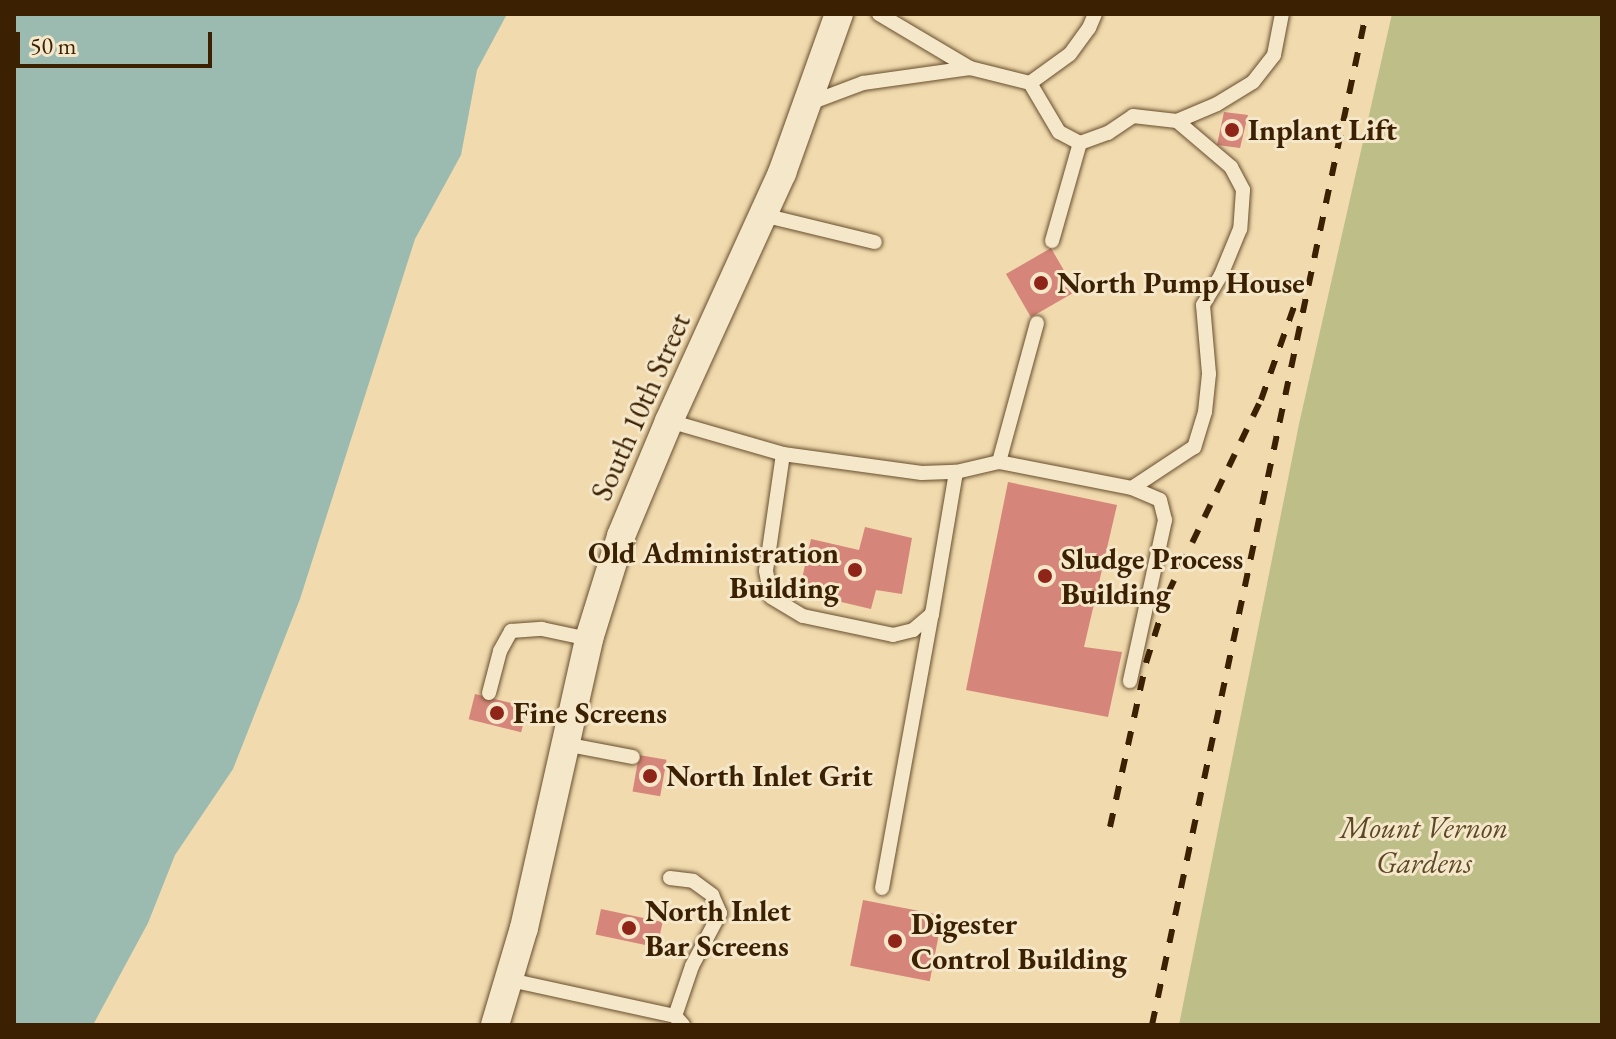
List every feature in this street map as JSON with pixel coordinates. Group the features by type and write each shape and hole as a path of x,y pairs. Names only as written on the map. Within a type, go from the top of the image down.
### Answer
{"street":[{"name":"South 10th Street","path":"495,1025 510,980 589,639 621,536 810,103 839,14"}],"lane":[{"path":"879,14 970,68 1030,83 1059,132 1080,143 1108,133 1133,116 1177,121 1217,104 1253,82 1274,55 1282,14"},
{"path":"1030,83 1070,54 1095,14"},
{"path":"810,103 863,83 970,68"},
{"path":"1132,488 1194,447 1205,412 1209,374 1203,305 1221,275 1240,229 1243,190 1231,167 1177,121"},
{"path":"1052,241 1080,143"},
{"path":"763,215 875,242"},
{"path":"999,462 1037,323"},
{"path":"669,421 783,454 922,473 956,472 999,462 1132,488 1160,500 1165,520 1130,681"},
{"path":"783,454 766,571 771,597 803,616 893,635 913,630 932,614"},
{"path":"882,888 956,472"},
{"path":"489,693 500,651 511,631 542,629 589,639"},
{"path":"564,744 633,757"},
{"path":"510,980 679,1021 692,966 720,913 712,895 693,881 670,878"}],"green space":[{"name":"Mount Vernon Gardens","path":"1392,14 1602,14 1602,1025 1179,1025 1299,424"}],"water":[{"path":"14,14 507,14 477,70 461,155 415,239 300,599 233,769 175,855 148,923 93,1025 14,1025"}],"building":[{"name":"Inplant Lift","path":"1224,112 1248,115 1240,148 1217,145"},
{"name":"North Pump House","path":"1051,248 1076,291 1031,317 1006,274"},
{"name":"Sludge Process Building","path":"1008,482 1117,505 1084,647 1122,652 1108,717 966,690"},
{"name":"Old Administration Building","path":"865,527 912,538 902,594 876,590 871,609 799,592 811,539 859,550"},
{"name":"Fine Screens","path":"475,694 527,707 521,732 469,719"},
{"name":"North Inlet Grit","path":"639,755 667,760 660,796 633,791"},
{"name":"Digester Control Building","path":"863,900 943,915 930,981 850,966"},
{"name":"North Inlet Bar Screens","path":"601,909 663,922 657,948 596,934"}],"railway":[{"path":"1152,1025 1366,14"},
{"path":"1110,827 1146,663 1168,593 1261,400 1295,304"}],"place":[{"name":"Inplant Lift","path":"1232,130"},
{"name":"North Pump House","path":"1041,283"},
{"name":"Old Administration Building","path":"855,570"},
{"name":"Sludge Process Building","path":"1045,576"},
{"name":"Fine Screens","path":"497,713"},
{"name":"North Inlet Grit","path":"650,776"},
{"name":"North Inlet Bar Screens","path":"629,928"},
{"name":"Digester Control Building","path":"895,941"}]}
